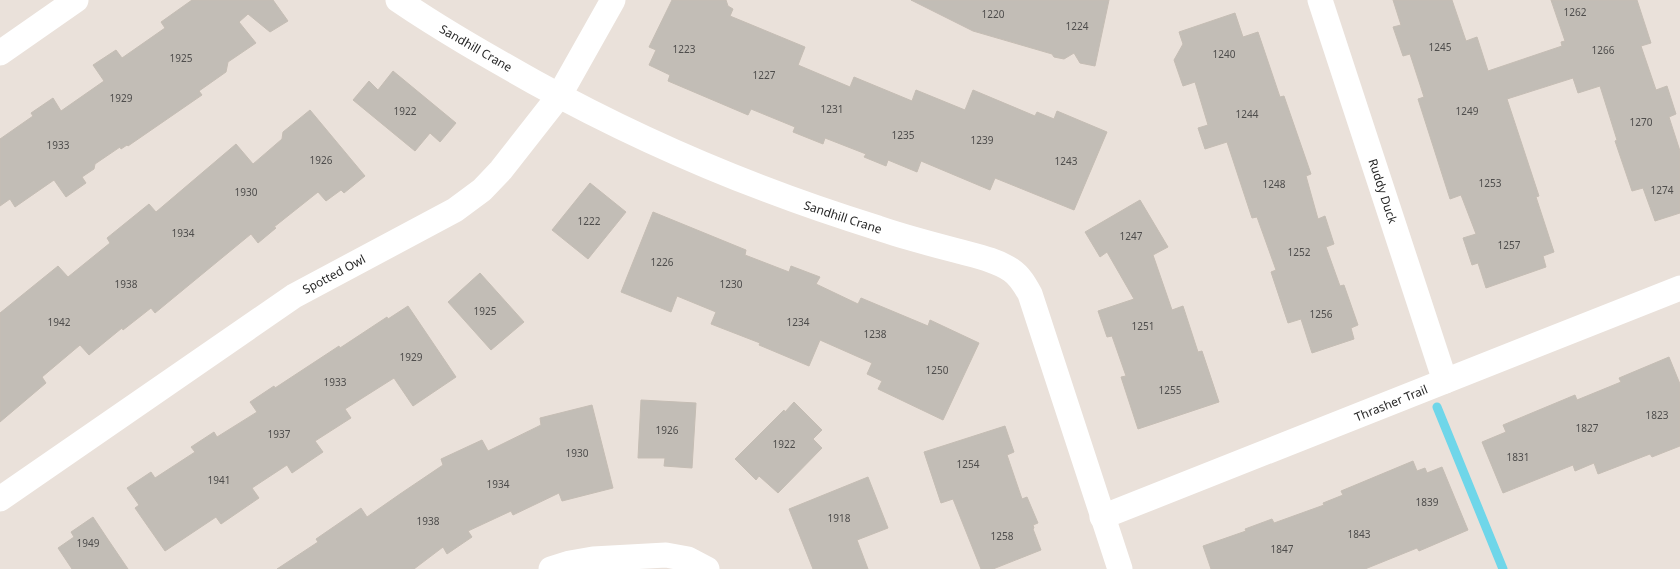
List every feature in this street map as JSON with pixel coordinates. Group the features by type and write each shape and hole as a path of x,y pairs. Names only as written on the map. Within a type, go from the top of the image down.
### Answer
{"street":[{"path":"0,53 76,0"},
{"name":"Sandhill Crane","path":"398,0 476,50 559,96 646,140 775,194 890,232 983,258 1012,271 1018,276 1030,294 1120,569"},
{"name":"Spotted Owl","path":"0,500 294,296 462,206 482,190 501,170 559,96 613,0"},
{"name":"Ruddy Duck","path":"1320,0 1446,381"},
{"name":"Thrasher Trail","path":"1102,517 1680,288"},
{"path":"551,569 593,559 666,555 688,559 707,569"}],"building":[{"path":"192,0 273,0 288,21 270,32 248,14 239,22 256,43 228,62 226,72 199,91 202,95 128,146 121,149 120,147 95,164 94,169 82,177 86,183 66,197 54,180 15,207 10,199 0,206 0,139 33,116 31,113 53,98 61,111 104,81 93,65 116,50 122,58 165,28 161,22"},
{"path":"672,0 726,0 728,6 733,9 730,16 805,47 798,65 850,87 854,77 912,101 916,90 965,110 973,90 1035,116 1037,112 1054,119 1057,111 1107,132 1074,210 995,178 990,190 921,161 917,172 888,160 886,166 864,157 866,154 825,138 823,144 793,132 795,127 751,109 748,115 668,81 670,75 649,65 656,50 649,47"},
{"path":"911,0 1109,0 1095,66 1080,63 1074,53 1064,59 1054,57 1052,54 973,31"},
{"path":"1393,0 1452,0 1466,41 1477,37 1488,71 1562,46 1561,42 1565,41 1551,0 1637,0 1651,43 1641,46 1656,90 1667,86 1676,114 1669,117 1680,151 1680,213 1655,221 1643,188 1632,191 1615,141 1617,140 1600,86 1578,93 1573,78 1507,99 1539,196 1536,197 1554,252 1543,256 1546,267 1486,288 1478,263 1472,265 1463,238 1476,234 1461,195 1450,199 1418,99 1424,97 1410,54 1403,56 1393,27 1401,25"},
{"path":"1235,13 1243,37 1258,32 1280,97 1284,96 1311,174 1306,176 1318,219 1325,216 1334,244 1326,247 1340,286 1344,285 1358,325 1351,328 1354,339 1312,353 1301,319 1288,323 1271,272 1276,270 1257,217 1252,218 1227,142 1205,149 1198,128 1208,125 1195,82 1183,86 1174,60 1183,44 1179,32"},
{"path":"393,71 456,123 440,142 430,133 415,151 353,100 369,81 378,90"},
{"path":"310,110 365,176 344,193 341,190 326,201 318,192 274,227 276,228 258,243 251,234 155,313 151,308 123,330 122,328 89,355 80,345 42,377 46,383 0,422 0,313 58,266 68,277 110,243 107,238 149,204 156,212 236,144 253,164 282,139 283,132"},
{"path":"590,183 626,212 588,259 552,230"},
{"path":"1140,200 1168,247 1153,255 1172,310 1183,306 1198,352 1202,351 1219,402 1138,429 1121,377 1126,376 1112,336 1107,337 1098,311 1134,299 1107,252 1100,257 1085,232"},
{"path":"653,212 746,250 745,255 789,272 791,266 820,277 816,284 858,304 861,298 928,326 930,320 979,343 943,420 878,389 882,381 867,374 872,363 820,340 809,366 759,345 760,343 711,324 716,312 677,296 671,312 621,292"},
{"path":"480,273 524,322 491,350 448,302"},
{"path":"408,306 456,377 413,406 394,378 345,409 351,418 315,441 323,452 292,473 287,465 252,488 259,498 221,524 216,517 165,551 135,508 139,505 127,488 151,472 155,478 195,452 191,447 214,432 217,437 257,412 250,402 339,346 340,348 387,317 388,319"},
{"path":"1669,357 1680,384 1680,446 1652,457 1650,454 1598,474 1594,463 1575,471 1573,465 1503,493 1482,442 1506,432 1503,425 1575,395 1577,400 1621,382 1619,378"},
{"path":"641,400 696,403 692,468 664,466 665,458 638,458"},
{"path":"794,402 822,430 813,439 822,448 778,493 759,476 756,480 735,459"},
{"path":"592,405 613,488 562,501 559,493 513,515 511,511 468,531 472,537 447,554 443,547 414,569 277,569 318,542 316,539 361,508 367,517 443,465 441,459 482,440 488,451 541,425 540,418"},
{"path":"1005,426 1014,452 1007,455 1022,499 1027,497 1038,523 1033,525 1033,529 1041,550 993,569 981,569 953,499 941,503 924,452"},
{"path":"1413,461 1417,471 1425,468 1427,473 1442,467 1468,530 1419,551 1417,548 1365,569 1211,569 1203,546 1246,531 1245,529 1272,519 1274,523 1324,505 1323,503 1343,495 1341,491"},
{"path":"868,477 888,528 857,540 868,569 813,569 789,509"},
{"path":"93,517 128,569 72,569 58,548 74,537 71,532"}],"waterway":[{"path":"1437,407 1503,569"}]}
